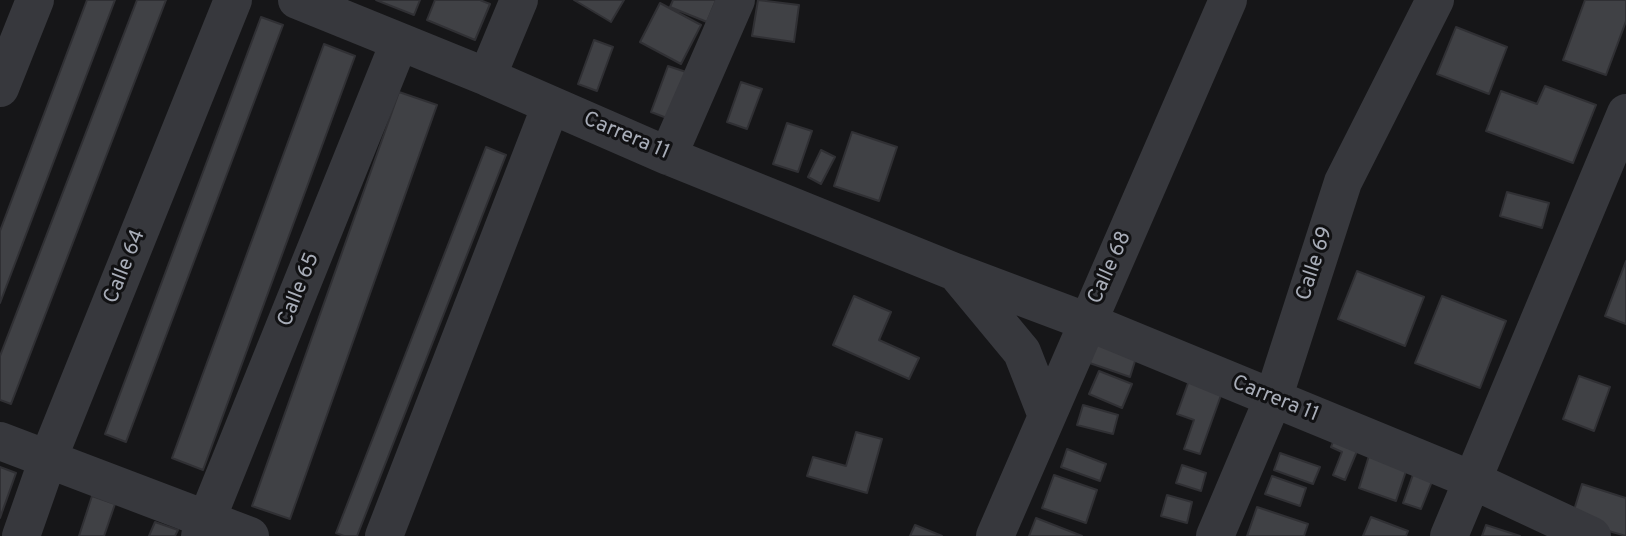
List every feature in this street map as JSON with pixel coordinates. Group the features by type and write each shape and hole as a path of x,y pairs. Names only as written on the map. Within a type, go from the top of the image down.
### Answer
{"street":[{"path":"0,88 36,0"},
{"name":"Calle 64","path":"21,536 48,459 233,0"},
{"name":"Carrera 11","path":"297,0 487,77 668,156 955,272 1088,322 1472,480 1592,536"},
{"path":"487,77 519,0"},
{"path":"668,156 736,0"},
{"name":"Calle 68","path":"995,536 1228,0"},
{"name":"Calle 69","path":"1214,536 1273,399 1343,182 1435,0"},
{"name":"Calle 65","path":"203,528 399,43"},
{"path":"384,536 551,105"},
{"path":"1448,536 1626,113"},
{"name":"Carrera 11","path":"955,272 1022,352 1047,416"},
{"path":"0,441 48,459 203,528 250,536"}],"building":[{"path":"87,0 115,0 0,303 0,231"},
{"path":"137,0 166,0 11,404 0,400 0,356"},
{"path":"376,0 420,0 414,15"},
{"path":"435,0 480,0 490,4 475,40 427,20"},
{"path":"574,0 624,0 611,22"},
{"path":"673,0 716,0 707,22 670,7"},
{"path":"758,0 799,5 794,42 752,36"},
{"path":"1585,0 1626,0 1626,21 1606,75 1563,60"},
{"path":"660,3 701,25 681,64 640,42"},
{"path":"261,17 283,25 126,442 105,434"},
{"path":"1456,27 1507,47 1489,94 1437,74"},
{"path":"594,40 613,47 597,91 578,84"},
{"path":"324,44 355,56 203,470 172,458"},
{"path":"668,66 689,73 672,120 651,112"},
{"path":"741,82 762,89 747,129 727,122"},
{"path":"1545,86 1596,105 1573,163 1486,131 1501,91 1537,104"},
{"path":"399,92 437,105 290,519 252,506"},
{"path":"787,123 812,131 798,172 773,164"},
{"path":"852,132 897,147 879,201 834,186"},
{"path":"486,147 506,155 357,536 336,533"},
{"path":"821,150 835,157 821,184 808,177"},
{"path":"1507,192 1549,203 1542,228 1500,216"},
{"path":"1626,261 1626,324 1605,316"},
{"path":"1357,271 1424,297 1405,346 1338,319"},
{"path":"854,296 891,312 879,340 919,358 909,379 833,345"},
{"path":"1442,296 1506,321 1480,388 1415,363"},
{"path":"1091,327 1140,345 1130,377 1081,360"},
{"path":"1099,371 1132,384 1122,408 1089,394"},
{"path":"1192,372 1225,384 1200,454 1184,449 1194,420 1177,414"},
{"path":"1579,376 1610,387 1594,431 1563,419"},
{"path":"1083,405 1118,415 1113,434 1077,425"},
{"path":"1338,429 1362,439 1345,480 1333,475 1342,452 1331,447"},
{"path":"856,432 882,439 867,493 807,476 813,457 846,466"},
{"path":"1372,446 1410,459 1396,501 1359,488"},
{"path":"1067,449 1106,464 1100,481 1061,467"},
{"path":"1280,453 1320,467 1313,484 1274,470"},
{"path":"1182,465 1206,473 1201,491 1176,483"},
{"path":"1416,466 1435,474 1421,509 1403,503"},
{"path":"0,467 16,473 0,518"},
{"path":"1054,475 1097,490 1086,523 1042,508"},
{"path":"1272,476 1306,488 1300,506 1265,494"},
{"path":"1582,484 1626,498 1626,536 1571,520"},
{"path":"1167,495 1192,502 1187,523 1161,516"},
{"path":"92,496 115,504 104,536 79,536"},
{"path":"1257,507 1308,524 1304,536 1247,536"},
{"path":"1371,517 1408,531 1406,536 1363,536"},
{"path":"1036,518 1082,536 1029,536"},
{"path":"155,522 178,530 175,536 149,536"},
{"path":"915,525 942,536 910,536"},
{"path":"1486,525 1520,536 1482,536"}]}
